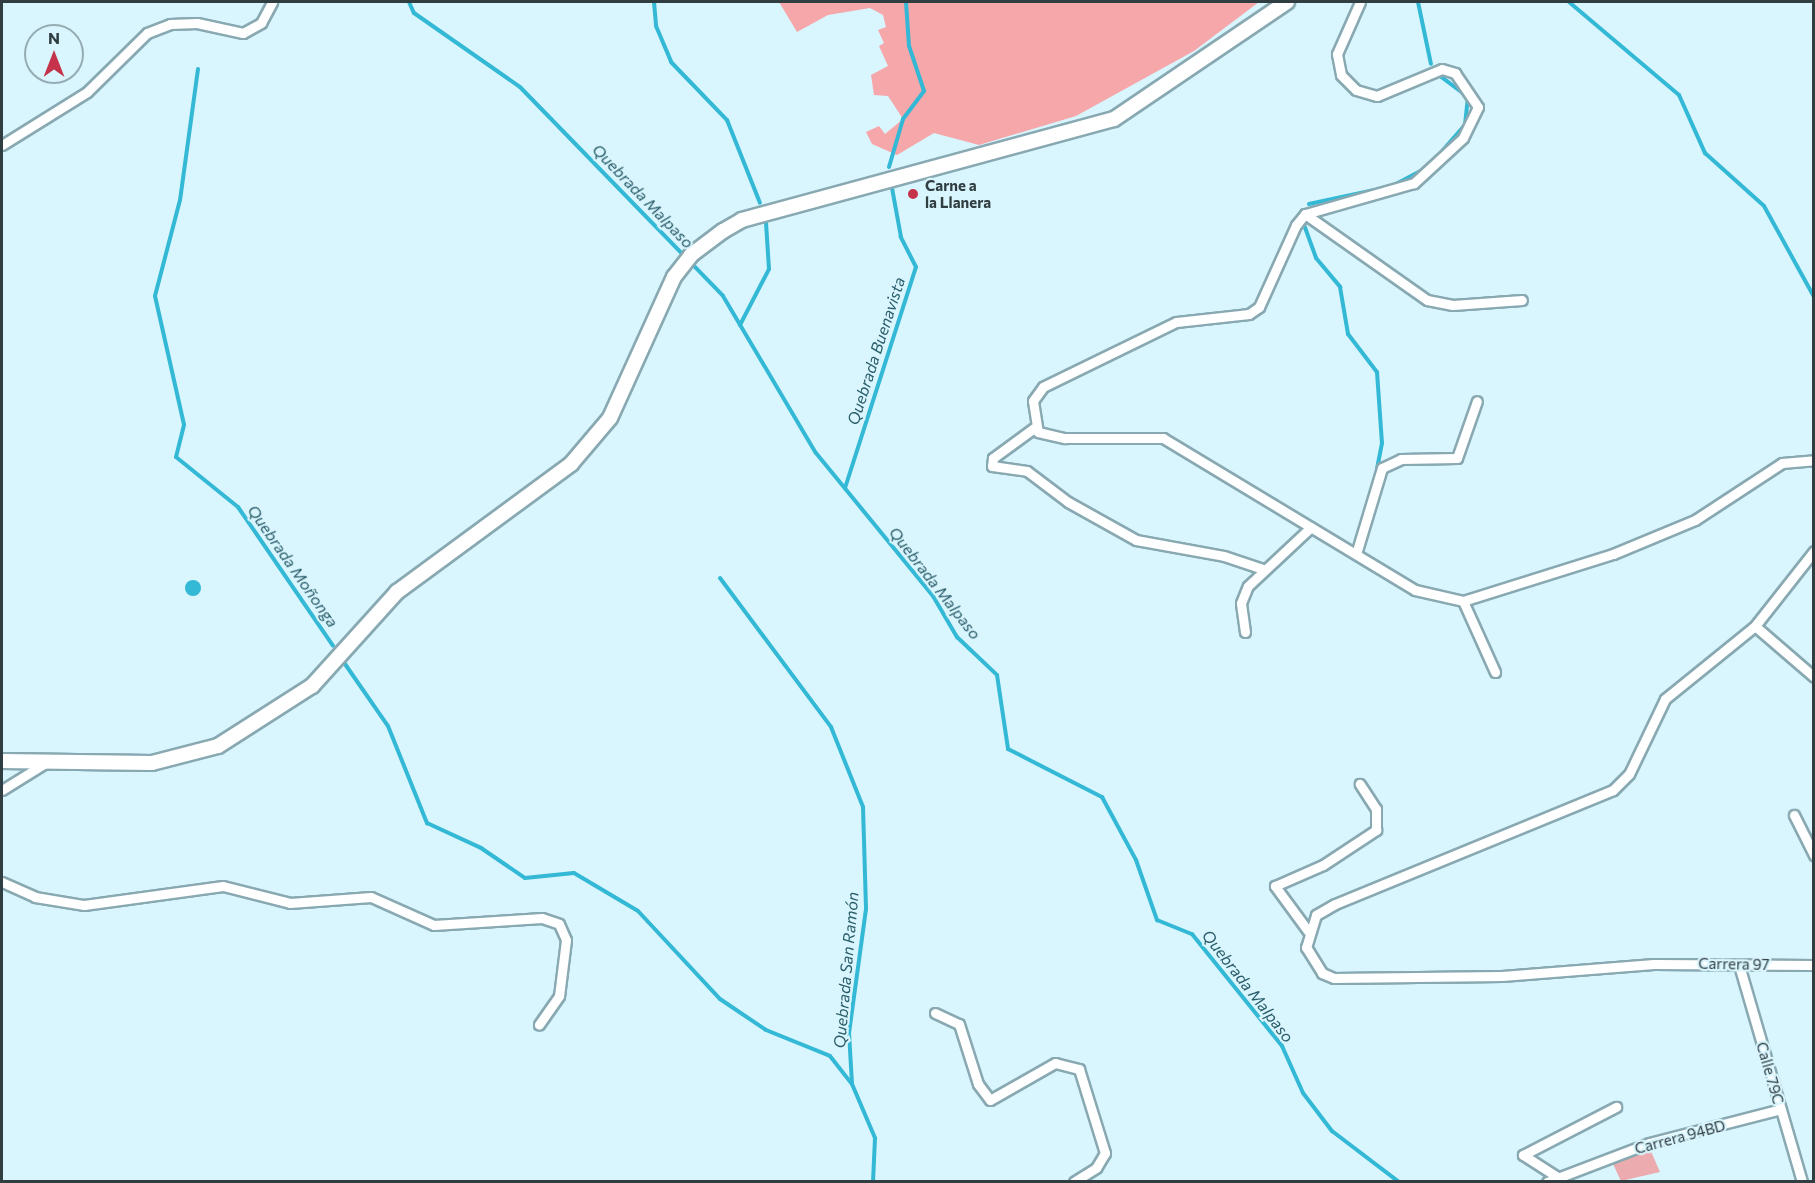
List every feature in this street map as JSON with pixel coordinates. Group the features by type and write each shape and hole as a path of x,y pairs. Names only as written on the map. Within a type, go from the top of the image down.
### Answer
{"main road":[{"path":"2,761 182,759 218,746 312,686 398,592 548,483 598,436 687,260 742,220 1114,119 1287,2"}],"street":[{"path":"2,145 87,92 147,33 170,24 197,23 243,33 261,23 272,2"},
{"path":"1034,428 1033,401 1043,387 1176,322 1227,321 1259,307 1296,225 1305,214 1414,183 1463,138 1478,107 1455,73 1442,69 1389,94 1356,90 1341,75 1337,54 1360,2"},
{"path":"1305,214 1427,300 1453,306 1522,300"},
{"path":"1356,554 1382,468 1401,459 1457,458 1477,401"},
{"path":"1034,428 1065,438 1163,438 1415,590 1463,601 1613,554 1695,520 1782,462 1814,460"},
{"path":"1034,428 993,458 992,466 1027,471 1068,502 1136,540 1224,555 1263,569"},
{"path":"1245,632 1244,593 1263,569 1311,526"},
{"path":"1360,784 1376,809 1376,830 1323,865 1275,886 1308,931 1316,915 1335,904 1613,790 1629,774 1665,699 1755,627 1814,550"},
{"path":"1463,601 1495,672"},
{"path":"1755,627 1814,677"},
{"path":"2,790 46,762"},
{"path":"1794,815 1814,855"},
{"path":"2,882 35,897 84,905 223,886 290,903 371,897 434,925 543,918 559,924 566,940 559,996 539,1025"},
{"name":"Carrera 97","path":"1308,931 1310,960 1334,978 1502,976 1654,964 1814,965"},
{"name":"Calle 79C","path":"1738,964 1802,1182"},
{"path":"935,1013 959,1024 978,1084 990,1100 1054,1063 1079,1069 1105,1154 1096,1168 1074,1182"},
{"path":"1559,1178 1522,1155 1616,1107"},
{"name":"Carrera 94BD","path":"1547,1182 1649,1143 1781,1109"}],"shaded area":[{"path":"779,2 1259,2 1194,51 1076,116 979,145 934,133 897,155 872,144 866,132 879,126 885,134 903,119 888,96 874,95 871,75 888,66 879,46 884,43 878,30 886,27 883,15 870,8 828,15 797,32"},
{"path":"1650,1149 1660,1172 1621,1181 1613,1164"}],"water":[{"path":"190,580 196,580 201,588 199,594 190,596 185,591 185,585"}],"waterway":[{"name":"Quebrada Malpaso","path":"409,2 414,13 520,87 723,296 816,453 933,596 957,637 997,675 1008,749 1102,797 1136,860 1157,920 1192,934 1282,1046 1303,1093 1332,1131 1399,1182"},
{"path":"654,2 656,26 671,62 727,120 760,203"},
{"name":"Quebrada Buenavista","path":"889,167 903,119 924,91 909,46 906,2"},
{"path":"1418,2 1431,64"},
{"path":"1569,2 1679,95 1705,153 1764,206 1814,297"},
{"name":"Quebrada Moñonga","path":"198,69 180,200 155,296 184,425 176,457 238,507 333,646"},
{"path":"1436,158 1465,125 1468,97 1438,74"},
{"path":"1396,184 1424,169"},
{"name":"Quebrada Buenavista","path":"845,488 916,267 901,237 892,188"},
{"path":"1309,204 1375,190"},
{"path":"1303,222 1316,258 1340,287 1348,334 1377,372 1382,443 1377,469"},
{"path":"740,325 769,269 766,223"},
{"name":"Quebrada San Ramón","path":"720,578 831,727 863,807 866,909 849,1033 852,1084"},
{"name":"Quebrada Moñonga","path":"345,664 388,726 427,823 481,848 525,878 574,873 638,911 720,999 766,1030 830,1056 852,1084 875,1138 873,1182"}],"place":[{"name":"Carne a la Llanera","path":"913,194"}]}
